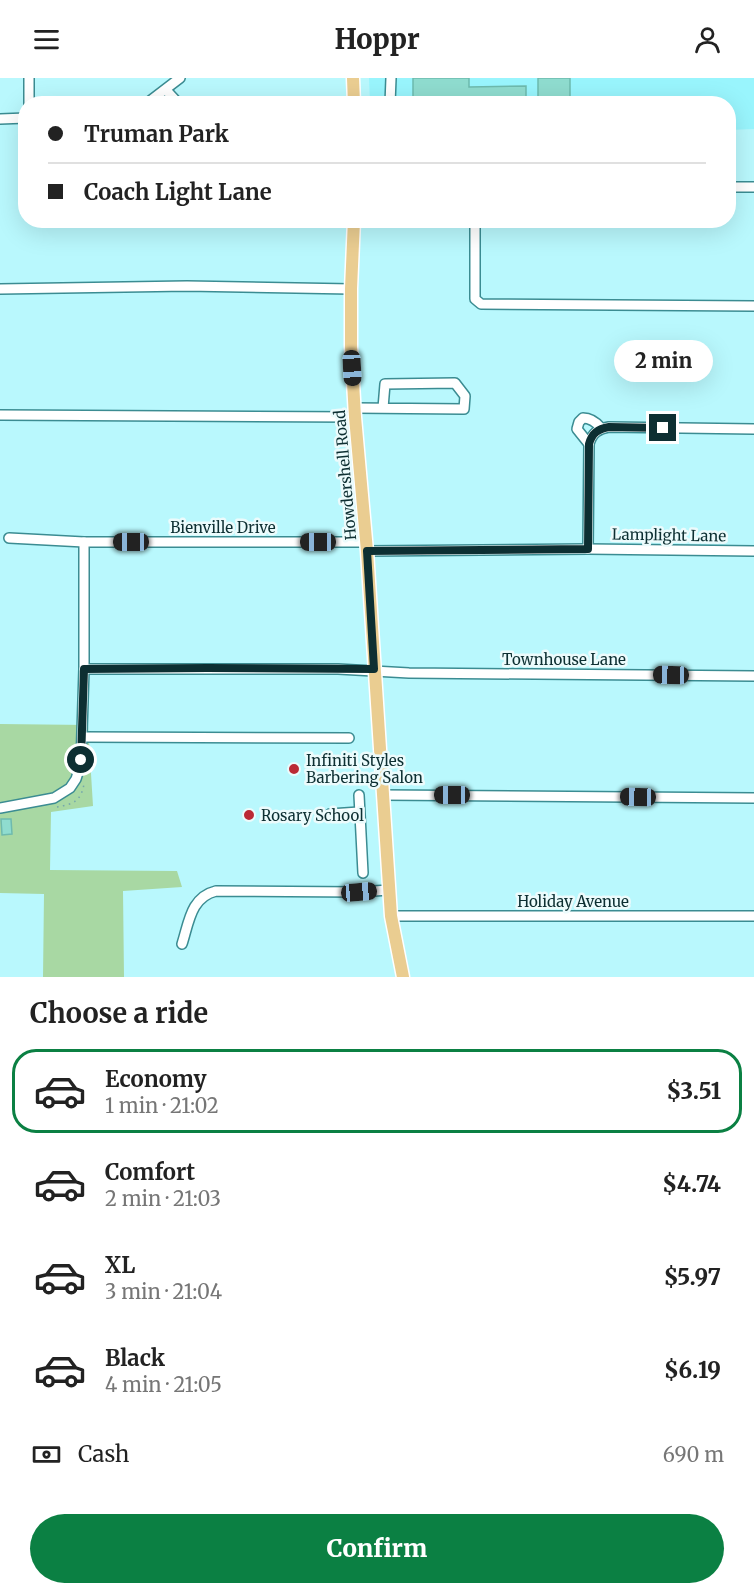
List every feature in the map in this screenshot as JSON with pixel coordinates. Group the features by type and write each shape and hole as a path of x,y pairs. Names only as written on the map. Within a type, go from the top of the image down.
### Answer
{"main road":[{"path":"353,78 354,96"},
{"name":"Howdershell Road","path":"354,228 351,347 355,412 391,916 402,977"}],"street":[{"path":"29,78 29,96"},
{"path":"157,96 180,78"},
{"path":"390,96 391,78"},
{"path":"166,90 172,96"},
{"path":"0,119 18,118"},
{"path":"736,187 754,187"},
{"path":"475,228 475,299 481,303 754,306"},
{"path":"0,289 187,285 351,289"},
{"path":"0,415 355,412 383,408 464,409 465,396 455,383 385,384 383,408"},
{"path":"589,444 577,429 579,422 583,418 588,418 601,428"},
{"path":"588,549 589,444 591,436 601,428 754,429"},
{"name":"Bienville Drive","path":"9,538 84,542 366,546"},
{"path":"0,808 54,798 70,788 76,779 81,763 83,725 84,542"},
{"name":"Lamplight Lane","path":"366,546 754,551"},
{"name":"Townhouse Lane","path":"84,669 374,669 409,673 754,676"},
{"path":"82,737 348,738"},
{"path":"359,795 363,873"},
{"path":"383,795 754,798"},
{"path":"330,814 359,812"},
{"path":"182,944 197,902 205,894 216,891 359,892 389,890"},
{"name":"Holiday Avenue","path":"391,916 754,916"}],"shaded area":[{"path":"369,78 754,78 754,129 736,130 736,96 370,96"}],"green space":[{"path":"0,724 88,725 93,806 51,812 50,870 177,871 182,887 123,891 124,977 43,977 44,894 0,893"}],"building":[{"path":"413,78 469,78 469,87 526,86 526,96 413,96"},
{"path":"538,78 570,78 570,96 538,96"},
{"path":"1,819 11,819 12,834 2,835"}],"place":[{"name":"Infiniti Styles Barbering Salon","path":"294,769"},
{"name":"Rosary School","path":"249,815"}],"route":[{"path":"81,760 84,669 374,669 367,551 588,549 591,436 601,428 609,427 663,428"}]}
